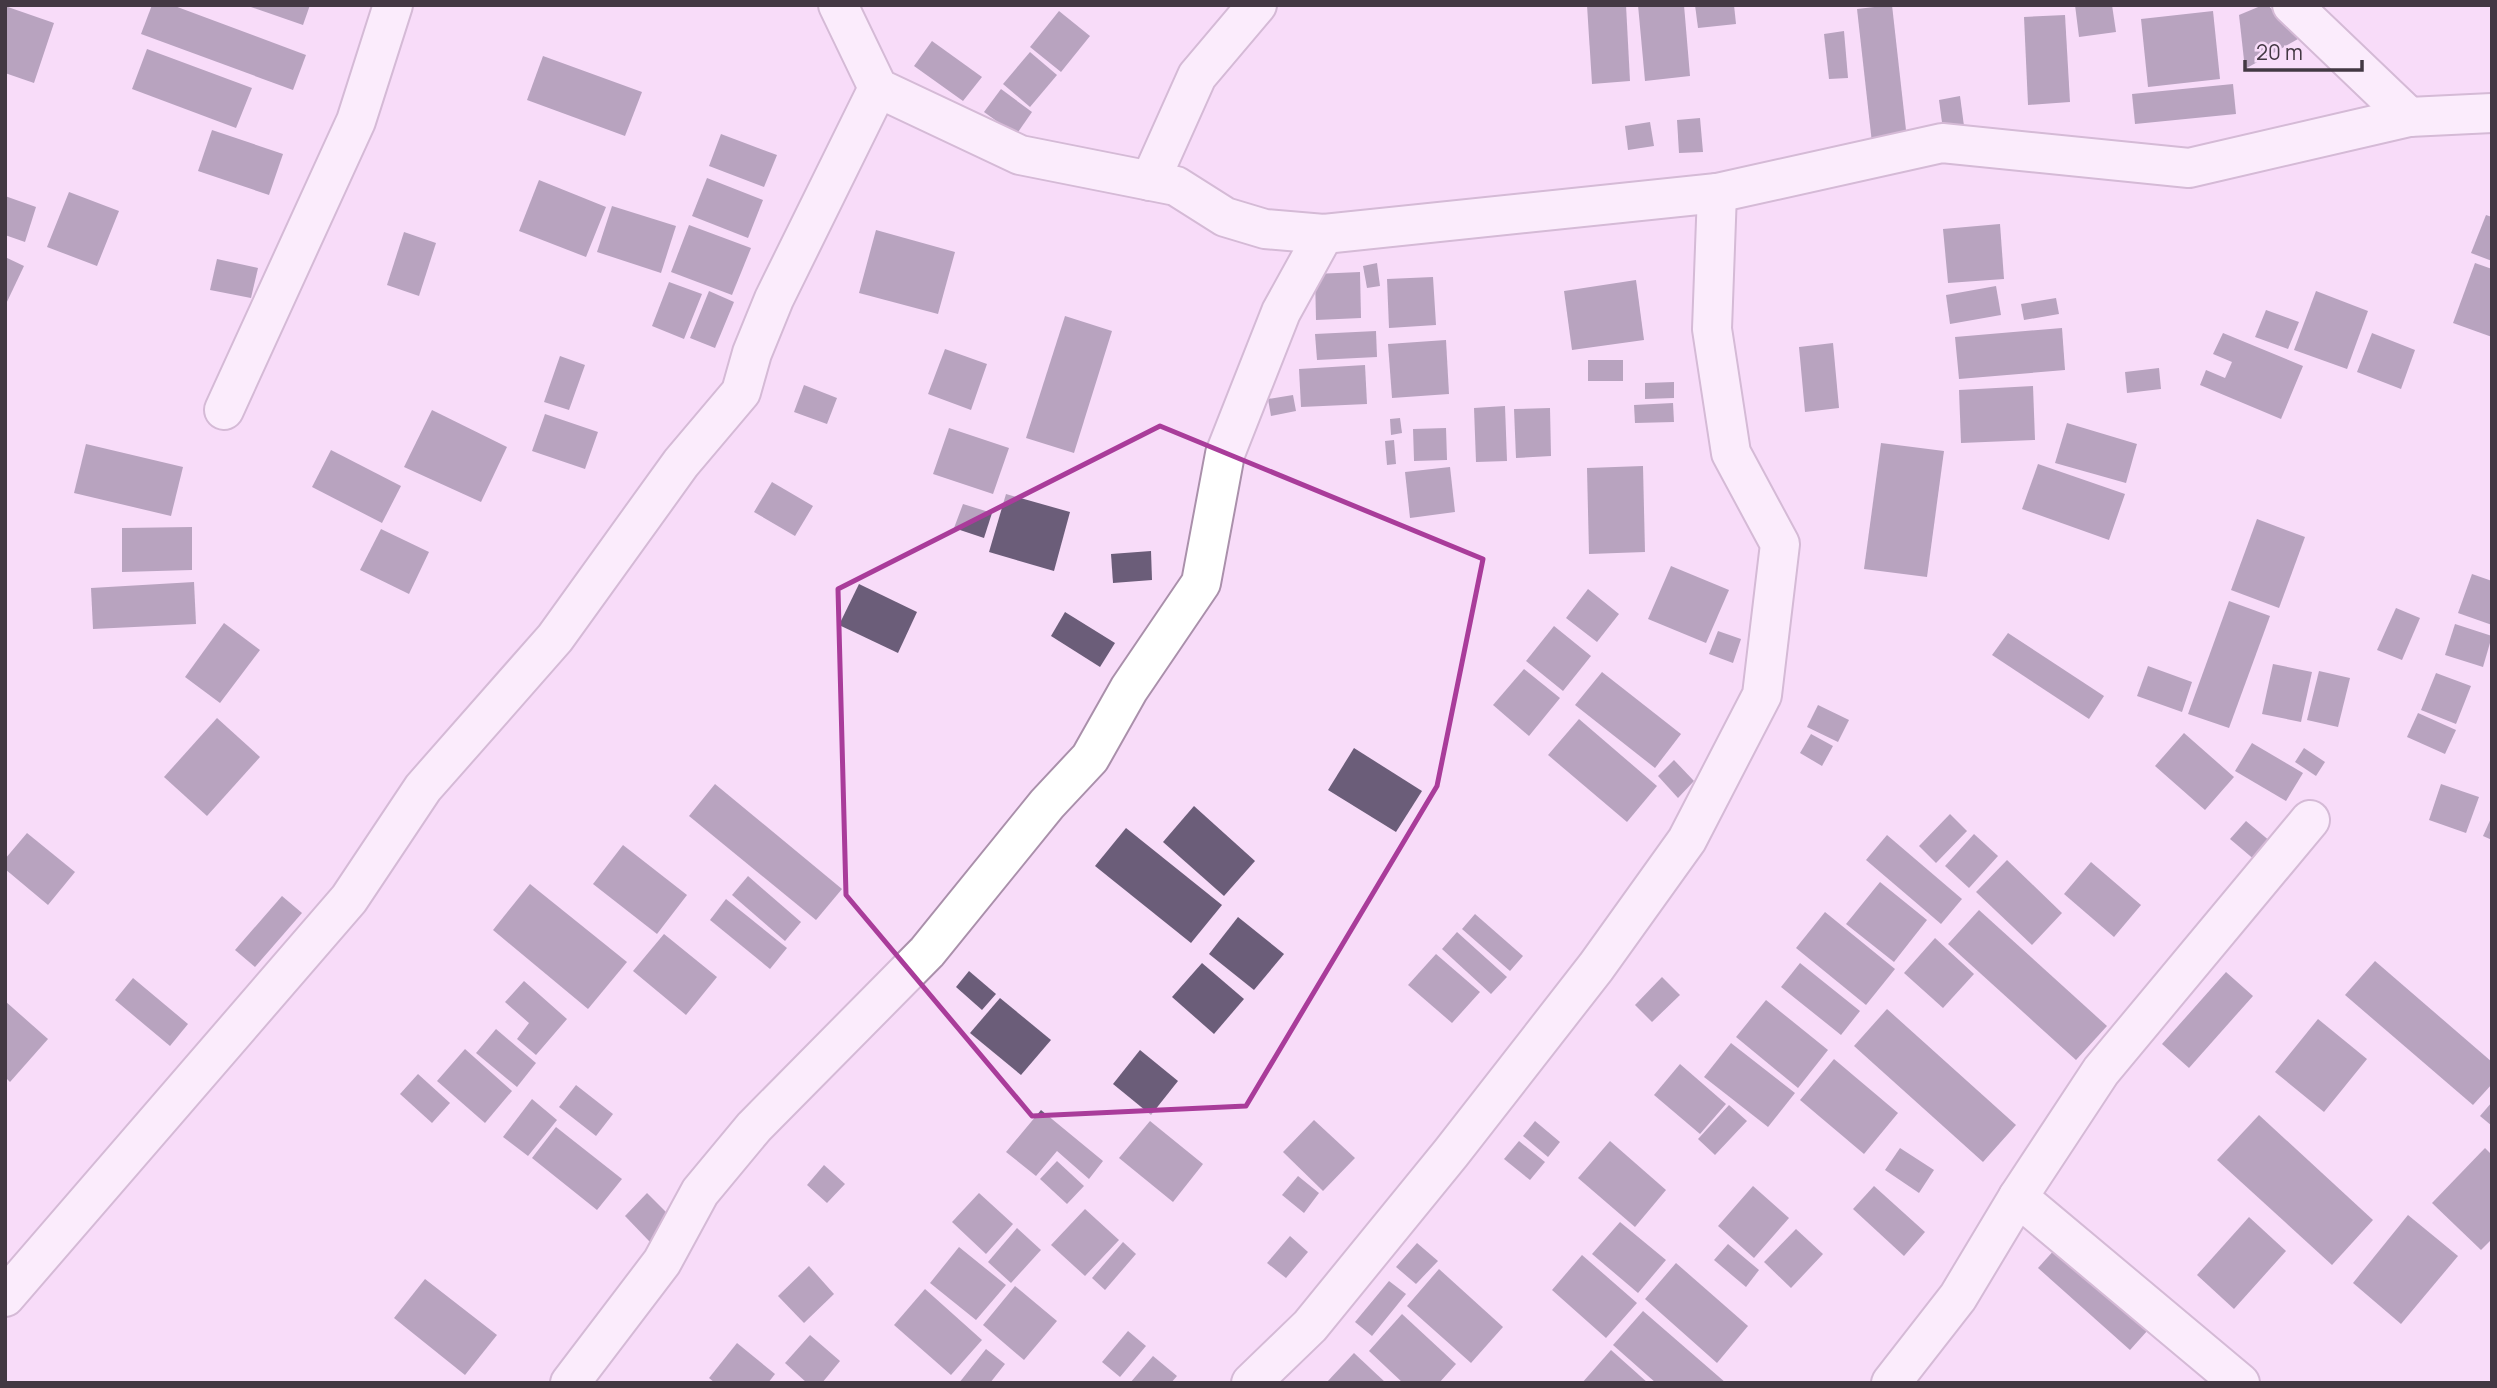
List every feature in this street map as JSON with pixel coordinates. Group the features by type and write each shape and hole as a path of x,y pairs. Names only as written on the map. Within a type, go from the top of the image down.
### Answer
{"street":[{"path":"224,410 356,121 393,5"},
{"path":"838,5 878,88 1020,155 1176,186 1225,217 1265,229 1324,234 1717,193 1942,143 2189,168 2409,117 2492,113"},
{"path":"1150,181 1197,76 1257,5"},
{"path":"2292,5 2409,117"},
{"path":"5,1297 349,900 423,788 555,638 681,463 741,392 774,299 878,88"},
{"path":"1251,1383 1310,1326 1451,1153 1596,967 1688,840 1762,695 1780,544 1731,453 1712,329 1717,193"},
{"path":"570,1383 662,1262 700,1192 745,1138 927,952 1047,804 1090,758 1129,689 1201,583 1225,454 1281,312 1324,234"},
{"path":"1892,1383 1958,1297 2018,1197 2101,1071 2310,820"},
{"path":"2018,1197 2240,1383"}],"highlighted area":[{"path":"1160,426 1483,559 1437,786 1246,1106 1032,1116 846,895 838,589"}],"building":[{"path":"152,5 172,5 306,55 293,90 141,34"},
{"path":"245,5 310,5 303,25"},
{"path":"1587,5 1626,5 1630,81 1592,84"},
{"path":"1638,5 1684,5 1690,76 1645,81"},
{"path":"1695,5 1734,5 1736,24 1698,28"},
{"path":"1892,5 1907,139 1872,143 1857,9"},
{"path":"2075,5 2112,5 2116,32 2079,37"},
{"path":"2268,5 2298,39 2245,69 2239,15"},
{"path":"5,6 54,23 34,83 5,73"},
{"path":"1059,11 1090,36 1061,72 1030,47"},
{"path":"2213,11 2220,79 2148,87 2141,19"},
{"path":"2065,15 2070,102 2028,105 2024,17"},
{"path":"1844,31 1848,78 1829,79 1824,34"},
{"path":"932,41 982,77 963,101 914,66"},
{"path":"147,49 252,88 236,128 132,89"},
{"path":"1030,52 1057,75 1030,107 1003,84"},
{"path":"543,56 642,92 625,136 527,100"},
{"path":"2233,84 2236,114 2135,124 2132,94"},
{"path":"1001,89 1032,112 1016,135 984,112"},
{"path":"1960,96 1964,126 1943,130 1939,100"},
{"path":"1700,118 1703,152 1679,153 1677,120"},
{"path":"1650,122 1654,146 1628,150 1625,126"},
{"path":"212,130 283,154 269,195 198,171"},
{"path":"721,134 777,155 764,187 709,166"},
{"path":"707,178 763,200 748,238 692,216"},
{"path":"539,180 606,207 586,257 519,231"},
{"path":"69,192 119,211 97,266 47,247"},
{"path":"5,196 36,207 25,242 5,235"},
{"path":"612,206 676,226 661,273 597,252"},
{"path":"2486,215 2492,217 2492,261 2471,253"},
{"path":"2000,224 2004,279 1948,283 1943,229"},
{"path":"689,225 751,248 732,295 671,272"},
{"path":"876,230 955,252 938,314 859,293"},
{"path":"404,232 436,243 419,296 387,285"},
{"path":"5,257 24,266 5,306"},
{"path":"217,259 258,268 251,298 210,290"},
{"path":"1377,263 1380,286 1367,288 1363,266"},
{"path":"2475,263 2492,269 2492,337 2453,323"},
{"path":"1360,272 1361,318 1316,320 1315,274"},
{"path":"1433,277 1436,325 1389,328 1387,279"},
{"path":"1636,280 1644,340 1572,350 1564,291"},
{"path":"669,282 702,294 684,339 652,326"},
{"path":"1996,286 2001,315 1950,324 1946,295"},
{"path":"709,291 734,302 715,348 690,338"},
{"path":"2316,291 2368,311 2347,369 2294,350"},
{"path":"2056,298 2059,314 2024,320 2021,304"},
{"path":"2266,310 2299,322 2288,349 2255,337"},
{"path":"1065,316 1112,331 1074,453 1026,438"},
{"path":"2062,328 2065,370 1959,379 1955,337"},
{"path":"1376,331 1377,357 1317,360 1315,334"},
{"path":"2223,333 2303,366 2281,419 2200,385 2206,370 2225,378 2232,362 2213,354"},
{"path":"2372,333 2415,350 2401,389 2357,372"},
{"path":"1446,340 1449,394 1392,398 1388,344"},
{"path":"1833,343 1839,408 1805,412 1799,347"},
{"path":"945,349 987,364 971,410 928,394"},
{"path":"560,356 585,365 569,410 544,402"},
{"path":"1588,360 1623,360 1623,381 1588,381"},
{"path":"1365,365 1367,404 1301,407 1299,369"},
{"path":"2159,368 2161,389 2127,393 2125,372"},
{"path":"1674,382 1674,398 1645,399 1645,383"},
{"path":"804,385 837,398 827,424 794,412"},
{"path":"2033,386 2035,440 1961,443 1959,390"},
{"path":"1293,395 1296,411 1271,416 1268,399"},
{"path":"1673,403 1674,422 1635,423 1634,405"},
{"path":"1505,406 1507,461 1476,462 1474,408"},
{"path":"1550,408 1551,456 1516,458 1514,409"},
{"path":"432,410 507,447 481,502 404,467"},
{"path":"545,414 598,432 585,469 532,451"},
{"path":"1400,418 1402,433 1391,435 1390,419"},
{"path":"2067,423 2137,444 2126,483 2055,463"},
{"path":"949,428 1009,448 993,494 933,474"},
{"path":"1446,428 1447,460 1414,461 1413,429"},
{"path":"1394,440 1396,464 1387,465 1385,441"},
{"path":"1881,443 1944,451 1927,577 1864,569"},
{"path":"86,444 183,467 171,516 74,493"},
{"path":"331,450 401,486 382,523 312,487"},
{"path":"2038,464 2125,494 2109,540 2022,509"},
{"path":"1643,466 1645,552 1589,554 1587,468"},
{"path":"1450,467 1455,512 1410,518 1405,472"},
{"path":"772,482 813,506 795,536 754,512"},
{"path":"1006,494 1070,512 1054,571 989,552"},
{"path":"963,504 992,513 984,538 954,528"},
{"path":"2257,519 2305,537 2279,608 2231,590"},
{"path":"192,527 192,570 122,572 122,528"},
{"path":"381,529 429,552 409,594 360,570"},
{"path":"1151,551 1152,580 1113,583 1111,554"},
{"path":"1671,566 1729,590 1706,643 1648,619"},
{"path":"2472,574 2492,581 2492,625 2458,613"},
{"path":"194,582 196,624 93,629 91,588"},
{"path":"859,584 917,612 898,653 839,625"},
{"path":"1588,589 1619,614 1597,642 1566,618"},
{"path":"2229,601 2270,616 2229,728 2188,714"},
{"path":"2396,608 2420,618 2402,660 2377,650"},
{"path":"1065,612 1115,643 1100,667 1051,636"},
{"path":"224,623 260,650 220,703 185,677"},
{"path":"2455,624 2492,636 2483,667 2445,655"},
{"path":"1554,626 1591,656 1563,691 1526,661"},
{"path":"1718,631 1741,639 1733,663 1709,654"},
{"path":"2008,633 2104,696 2089,719 1992,655"},
{"path":"2273,664 2312,672 2301,722 2262,714"},
{"path":"2148,666 2192,682 2182,712 2137,696"},
{"path":"1524,669 1560,698 1529,736 1493,705"},
{"path":"2319,671 2350,678 2338,727 2307,720"},
{"path":"1602,672 1681,734 1655,768 1575,705"},
{"path":"2436,673 2471,686 2456,724 2421,710"},
{"path":"1818,705 1849,720 1838,742 1807,727"},
{"path":"2418,713 2456,730 2445,754 2407,737"},
{"path":"217,718 260,757 207,816 164,777"},
{"path":"1579,719 1657,786 1627,822 1548,755"},
{"path":"2184,733 2234,777 2205,810 2155,766"},
{"path":"1811,734 1833,746 1822,766 1800,753"},
{"path":"2252,743 2303,773 2286,801 2235,771"},
{"path":"1354,748 1422,791 1396,832 1328,790"},
{"path":"2304,748 2325,762 2316,776 2295,762"},
{"path":"1674,760 1694,781 1678,798 1658,776"},
{"path":"715,784 842,889 816,920 689,816"},
{"path":"2441,784 2479,797 2466,833 2429,820"},
{"path":"1194,806 1255,861 1224,896 1163,842"},
{"path":"1950,814 1967,831 1936,863 1919,846"},
{"path":"2492,816 2492,840 2483,836"},
{"path":"2246,821 2277,847 2262,866 2230,839"},
{"path":"1126,828 1222,905 1191,943 1095,866"},
{"path":"27,833 75,872 48,905 5,869 5,859"},
{"path":"1974,834 1998,856 1969,888 1945,866"},
{"path":"1887,835 1962,899 1941,924 1866,860"},
{"path":"623,845 687,895 657,934 593,884"},
{"path":"2007,860 2062,913 2032,945 1976,892"},
{"path":"2091,862 2141,905 2114,937 2064,894"},
{"path":"748,876 801,922 785,941 732,895"},
{"path":"1880,882 1927,920 1894,962 1846,924"},
{"path":"530,884 627,962 588,1009 493,930"},
{"path":"282,896 302,913 255,967 235,950"},
{"path":"726,899 787,948 770,969 710,920"},
{"path":"1979,910 2107,1026 2076,1060 1948,944"},
{"path":"1825,912 1895,969 1866,1005 1796,948"},
{"path":"1475,914 1523,956 1510,971 1462,929"},
{"path":"1238,917 1284,954 1254,990 1209,954"},
{"path":"1457,932 1507,977 1491,994 1442,949"},
{"path":"664,934 717,977 686,1015 633,971"},
{"path":"1935,938 1974,974 1943,1008 1904,973"},
{"path":"1436,954 1480,992 1452,1023 1408,985"},
{"path":"2375,961 2492,1062 2492,1084 2473,1105 2345,995"},
{"path":"1202,963 1244,999 1214,1034 1172,997"},
{"path":"1800,963 1860,1011 1841,1035 1781,987"},
{"path":"969,971 996,994 982,1010 956,987"},
{"path":"2226,972 2253,996 2189,1068 2162,1044"},
{"path":"1662,977 1680,995 1652,1022 1635,1005"},
{"path":"133,978 188,1024 170,1046 115,1000"},
{"path":"524,981 567,1019 536,1055 517,1039 529,1023 505,1002"},
{"path":"1000,998 1051,1040 1021,1075 970,1033"},
{"path":"1766,1000 1828,1050 1798,1088 1736,1037"},
{"path":"5,1001 48,1039 10,1082 5,1077"},
{"path":"1887,1009 2016,1125 1983,1162 1854,1046"},
{"path":"2318,1019 2367,1059 2324,1112 2275,1072"},
{"path":"496,1029 536,1063 517,1087 476,1053"},
{"path":"1731,1043 1795,1093 1768,1127 1704,1077"},
{"path":"465,1049 512,1091 485,1123 437,1081"},
{"path":"1140,1050 1178,1081 1151,1115 1113,1084"},
{"path":"1834,1059 1898,1113 1864,1154 1800,1100"},
{"path":"1680,1064 1726,1104 1700,1134 1654,1095"},
{"path":"418,1074 450,1103 432,1123 400,1094"},
{"path":"576,1085 613,1114 596,1136 559,1107"},
{"path":"532,1099 557,1120 528,1156 503,1137"},
{"path":"2492,1102 2492,1126 2480,1116"},
{"path":"1729,1105 1747,1121 1715,1155 1698,1139"},
{"path":"1041,1110 1103,1161 1089,1179 1057,1151 1036,1176 1006,1152"},
{"path":"2259,1115 2373,1220 2332,1265 2217,1160"},
{"path":"1314,1120 1355,1158 1323,1191 1283,1152"},
{"path":"1150,1121 1203,1164 1173,1202 1119,1158"},
{"path":"1535,1121 1560,1142 1548,1157 1523,1136"},
{"path":"556,1127 622,1179 597,1210 532,1158"},
{"path":"1519,1141 1545,1162 1530,1180 1504,1159"},
{"path":"1610,1141 1666,1190 1635,1227 1578,1178"},
{"path":"1900,1148 1934,1170 1919,1193 1885,1170"},
{"path":"2485,1148 2492,1155 2492,1239 2481,1250 2432,1203"},
{"path":"1057,1161 1084,1186 1067,1204 1040,1179"},
{"path":"824,1165 845,1184 827,1203 807,1185"},
{"path":"1298,1176 1319,1193 1304,1213 1282,1195"},
{"path":"1753,1186 1789,1218 1754,1258 1718,1226"},
{"path":"1874,1186 1925,1232 1904,1256 1853,1209"},
{"path":"647,1193 673,1219 650,1242 625,1216"},
{"path":"979,1193 1013,1224 986,1254 952,1222"},
{"path":"1085,1209 1119,1240 1085,1276 1051,1245"},
{"path":"2408,1215 2458,1256 2401,1324 2353,1283"},
{"path":"2249,1217 2286,1251 2234,1309 2197,1275"},
{"path":"1620,1222 1666,1260 1638,1293 1592,1254"},
{"path":"1017,1228 1041,1250 1011,1283 988,1262"},
{"path":"1796,1229 1823,1254 1791,1288 1764,1262"},
{"path":"1290,1236 1308,1252 1286,1278 1267,1263"},
{"path":"1123,1242 1136,1254 1105,1290 1092,1278"},
{"path":"1417,1243 1438,1261 1416,1284 1396,1267"},
{"path":"1728,1244 1759,1270 1746,1287 1714,1260"},
{"path":"959,1247 1006,1285 976,1320 930,1283"},
{"path":"2056,1248 2148,1330 2130,1350 2038,1268"},
{"path":"1582,1255 1637,1303 1606,1338 1552,1290"},
{"path":"1676,1263 1748,1326 1717,1363 1645,1299"},
{"path":"809,1266 834,1294 804,1323 778,1296"},
{"path":"1439,1269 1503,1327 1471,1363 1407,1306"},
{"path":"425,1279 497,1335 465,1375 394,1318"},
{"path":"1389,1281 1406,1294 1372,1336 1355,1322"},
{"path":"1015,1286 1057,1321 1024,1360 983,1325"},
{"path":"925,1289 982,1340 951,1375 894,1325"},
{"path":"1643,1311 1726,1383 1656,1383 1613,1345"},
{"path":"1402,1314 1456,1364 1439,1383 1403,1383 1369,1351"},
{"path":"1128,1331 1146,1346 1120,1377 1102,1362"},
{"path":"810,1335 840,1361 822,1383 807,1383 785,1363"},
{"path":"737,1343 775,1374 768,1383 715,1383 709,1378"},
{"path":"986,1349 1005,1364 990,1383 959,1383"},
{"path":"1611,1350 1648,1383 1582,1383"},
{"path":"1354,1353 1386,1383 1327,1382"},
{"path":"1153,1356 1177,1376 1171,1383 1130,1383"}]}
